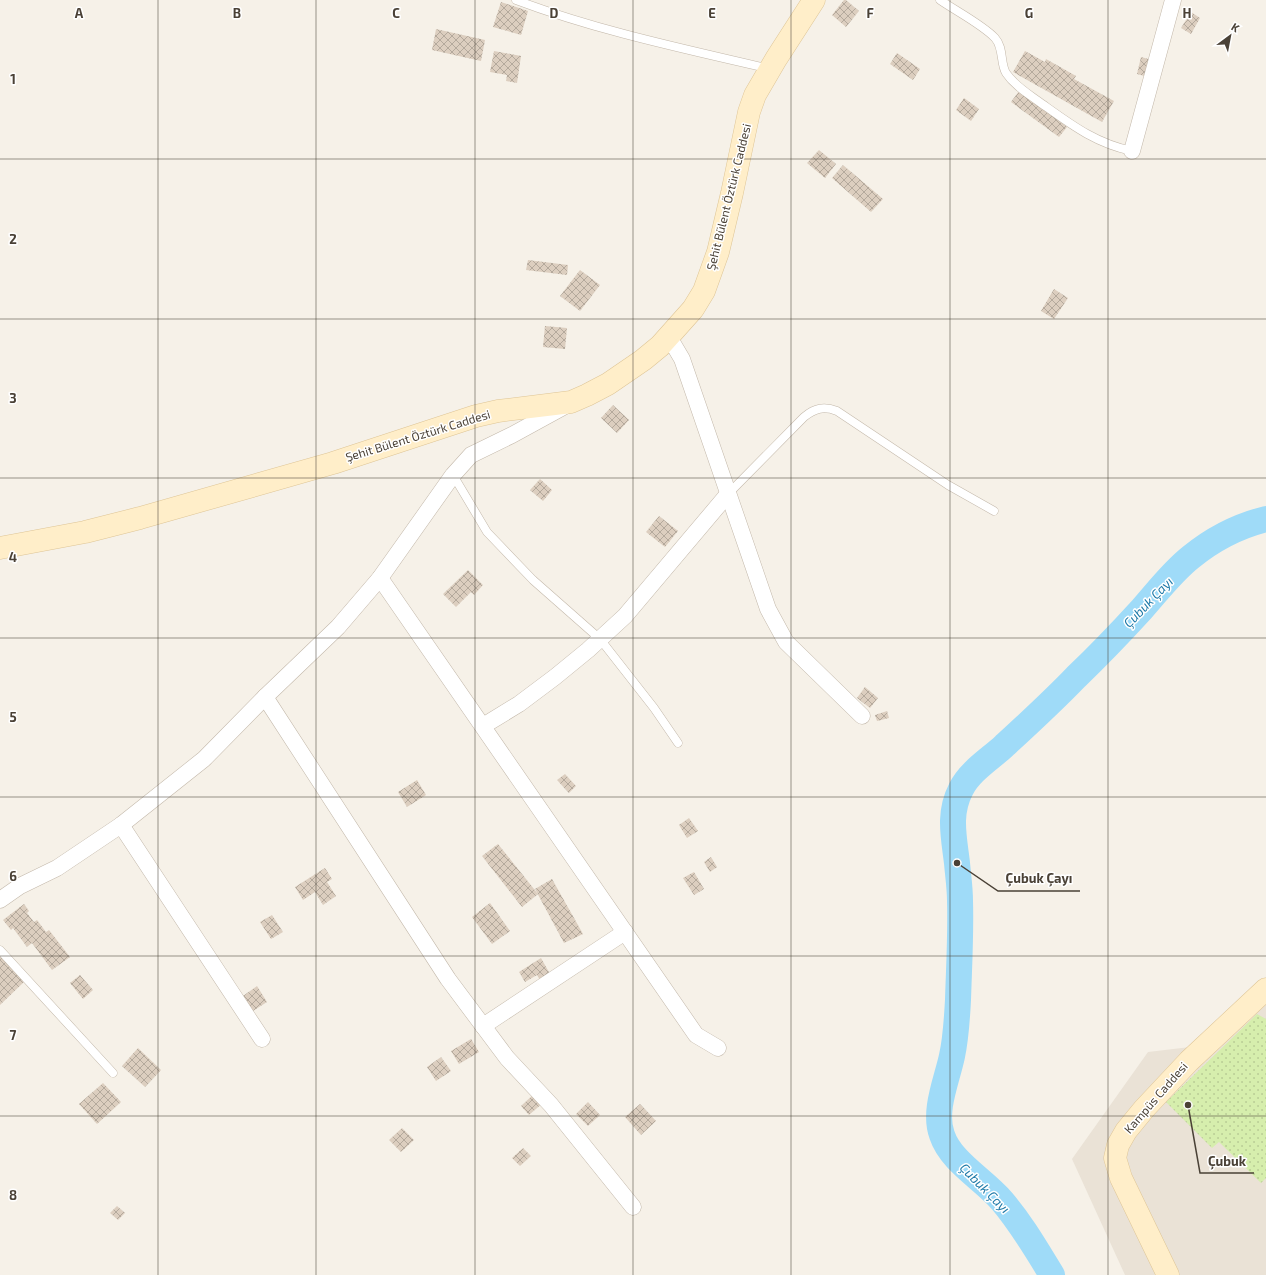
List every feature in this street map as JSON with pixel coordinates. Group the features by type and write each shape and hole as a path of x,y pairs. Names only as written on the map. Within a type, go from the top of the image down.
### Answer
{"street":[{"name":"Şehit Bülent Öztürk Caddesi","path":"0,548 85,532 140,518 333,463 476,416 504,410 571,402 608,384 623,374 643,360 668,337 693,309 704,291 718,252 749,112 755,95 814,0"},
{"path":"1132,151 1173,0"},
{"path":"668,337 682,359 768,608 786,642 862,716"},
{"path":"0,900 20,886 58,868 121,825 204,759 338,626 380,578 453,475 471,455 512,435 571,402"},
{"path":"482,726 519,704 560,673 625,616 728,494"},
{"path":"380,578 696,1035 718,1048"},
{"path":"265,697 448,979 507,1058 551,1105 633,1207"},
{"path":"121,825 262,1039"},
{"path":"483,1026 625,932"},
{"name":"Kampüs Caddesi","path":"1168,1275 1121,1178 1115,1158 1118,1145 1126,1131 1144,1109 1189,1061 1266,989"}],"lane":[{"path":"516,0 551,13 640,38 770,69"},
{"path":"940,0 996,39 1001,48 1005,72 1017,85 1079,131 1116,148 1132,151"},
{"path":"728,494 804,417 816,409 824,408 837,411 948,485 994,511"},
{"path":"453,475 487,532 532,580 600,639 654,708 678,743"},
{"path":"0,950 113,1073"}],"shaded area":[{"path":"1266,979 1266,1275 1125,1275 1072,1159 1148,1052 1190,1047"}],"green space":[{"path":"1257,1014 1266,1019 1266,1178 1261,1183 1219,1142 1212,1148 1166,1102"}],"building":[{"path":"844,0 859,11 846,27 832,15"},
{"path":"501,2 528,11 521,35 493,27"},
{"path":"1191,12 1200,18 1191,34 1181,28"},
{"path":"436,29 485,40 481,61 432,50"},
{"path":"494,51 521,56 517,83 506,81 507,75 490,72"},
{"path":"1025,51 1045,62 1046,59 1076,76 1074,79 1114,101 1102,122 1013,72"},
{"path":"897,53 920,69 913,80 890,64"},
{"path":"1141,57 1152,60 1148,77 1137,74"},
{"path":"1019,91 1067,127 1059,137 1011,102"},
{"path":"964,98 979,109 971,121 956,110"},
{"path":"819,150 836,164 825,178 807,163"},
{"path":"843,165 883,199 871,212 832,178"},
{"path":"528,260 568,265 567,275 526,270"},
{"path":"580,270 600,285 580,311 560,296"},
{"path":"1054,289 1068,298 1054,319 1041,311"},
{"path":"545,326 567,328 565,349 543,347"},
{"path":"613,405 629,420 617,433 601,418"},
{"path":"540,479 552,490 543,501 530,490"},
{"path":"659,516 678,531 665,547 646,532"},
{"path":"468,570 483,585 474,595 471,592 456,607 443,594"},
{"path":"865,687 878,698 870,708 857,698"},
{"path":"887,711 889,718 877,721 875,715"},
{"path":"565,774 576,786 569,793 557,780"},
{"path":"417,780 426,795 407,807 398,792"},
{"path":"689,818 698,831 687,838 679,825"},
{"path":"498,844 538,894 522,907 482,856"},
{"path":"711,857 717,867 710,872 704,862"},
{"path":"325,868 332,879 327,882 336,896 323,905 315,892 303,900 295,887"},
{"path":"694,872 704,889 694,895 683,878"},
{"path":"552,879 583,934 564,943 535,889"},
{"path":"490,903 510,931 492,944 472,917"},
{"path":"24,904 29,911 27,913 34,922 37,920 46,932 49,930 70,957 52,970 32,943 27,947 13,928 11,930 3,920"},
{"path":"272,915 283,932 271,939 260,922"},
{"path":"0,955 25,981 0,1005"},
{"path":"541,958 550,974 540,980 537,975 525,982 519,972"},
{"path":"80,975 93,990 83,999 70,983"},
{"path":"257,986 267,1002 253,1011 243,996"},
{"path":"471,1039 479,1052 459,1064 451,1051"},
{"path":"138,1048 161,1070 145,1087 122,1066"},
{"path":"441,1057 451,1071 436,1081 427,1067"},
{"path":"103,1083 121,1102 97,1124 79,1104"},
{"path":"535,1093 544,1102 529,1115 521,1106"},
{"path":"588,1102 600,1115 588,1126 576,1114"},
{"path":"640,1104 656,1121 641,1135 625,1117"},
{"path":"402,1128 414,1140 401,1152 389,1140"},
{"path":"523,1148 531,1156 520,1166 512,1158"},
{"path":"117,1206 125,1213 118,1220 110,1213"}],"waterway":[{"name":"Çubuk Çayı","path":"1052,1275 1009,1209 952,1154 946,1145 940,1126 940,1106 952,1056 957,1021 958,1000 960,896 953,826 954,807 961,789 975,771 1059,695 1118,635 1171,575 1208,544 1246,525 1266,519"}],"place":[{"name":"Çubuk Çayı","path":"957,863"},
{"name":"Çubuk","path":"1188,1105"}]}
